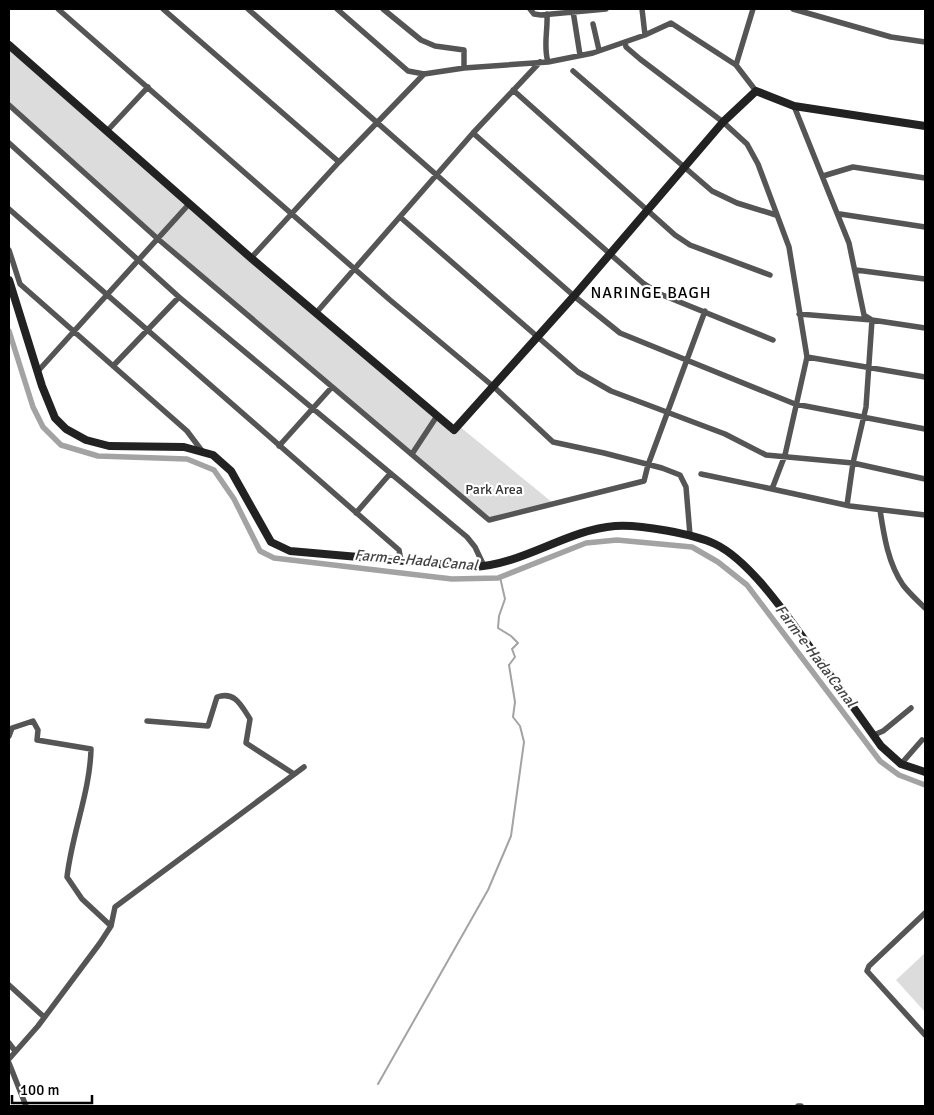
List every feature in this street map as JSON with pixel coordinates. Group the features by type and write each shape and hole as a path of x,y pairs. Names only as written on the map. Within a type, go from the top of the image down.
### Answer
{"street":[{"path":"58,9 355,269 494,387 553,442 604,452 680,475 686,487 690,535"},
{"path":"163,9 339,162"},
{"path":"248,9 574,296 620,333 796,404 925,429"},
{"path":"337,9 408,71 424,74 464,68 548,62 600,50 645,36 671,23 736,65 756,90 794,106 925,126"},
{"path":"383,9 421,40 435,46 464,50 464,68"},
{"path":"530,9 534,14 606,9"},
{"path":"642,9 645,36"},
{"path":"736,65 754,9"},
{"path":"793,9 891,37 925,42"},
{"path":"573,11 580,55"},
{"path":"547,14 548,29 545,51 548,62"},
{"path":"593,24 600,50"},
{"path":"625,42 626,47 640,59 723,122 747,144 758,164 789,247 807,357 785,455 772,489"},
{"path":"9,45 251,258 454,430 574,296 723,122 756,90"},
{"path":"316,313 473,133 540,62"},
{"path":"573,71 712,191 737,204 776,215"},
{"path":"251,258 339,162 424,74"},
{"path":"107,131 148,87"},
{"path":"513,90 690,245 770,275"},
{"path":"9,105 158,238 489,520 644,482 648,465 705,311"},
{"path":"794,106 840,214 856,270 864,316 872,320"},
{"path":"473,133 643,283 660,294 773,340"},
{"path":"9,143 179,296 389,475 467,537 475,547 484,566"},
{"path":"824,176 853,167 925,178"},
{"path":"39,370 190,204"},
{"path":"9,209 398,550 401,561"},
{"path":"840,214 925,227"},
{"path":"400,217 578,372 611,391 725,434 766,455 785,455 853,463 925,479"},
{"path":"9,250 20,284 187,432 202,451"},
{"path":"856,270 925,279"},
{"path":"9,280 39,370 42,386 55,418 66,429 86,440 109,446 137,448 165,446 213,454 231,471 271,542 290,551 401,561 492,566 592,530 617,526 690,535 717,545 747,569 779,604 874,735 900,764 925,772"},
{"path":"113,366 179,296"},
{"path":"799,314 872,320 925,328"},
{"path":"848,505 853,463 866,407 872,320"},
{"path":"807,357 925,377"},
{"path":"279,446 332,387"},
{"path":"412,454 437,416"},
{"path":"701,474 848,505 925,515"},
{"path":"356,513 389,475"},
{"path":"880,510 887,548 894,567 904,586 925,608"},
{"path":"147,721 208,726 217,697 226,694 234,696 250,719 246,743 294,774"},
{"path":"874,735 883,732 911,708"},
{"path":"9,736 12,728 33,721 38,730 37,740 91,749 91,770 70,848 67,876 82,899 112,926"},
{"path":"900,764 922,740"},
{"path":"26,1106 9,1061 112,926 116,907 304,767"},
{"path":"925,913 868,966 867,971 925,1035"},
{"path":"9,985 44,1017"},
{"path":"9,1043 15,1051"}],"green space":[{"name":"Park Area","path":"9,45 454,430 459,426 553,503 489,520 332,387 9,105"},
{"path":"925,953 925,1012 896,980"}],"waterway":[{"name":"Farm-e-Hada Canal","path":"9,331 33,407 43,427 61,445 98,456 187,459 214,470 234,499 260,551 274,558 452,579 498,578 586,543 617,540 692,547 718,562 747,585 880,761 899,775 925,785"},
{"path":"378,1084 488,890 511,836 524,742 520,726 513,717 515,702 509,665 515,657 512,649 518,643 498,628 499,616 505,599 500,577"}],"district":[{"name":"NARINGE BAGH","path":"651,293"}]}
